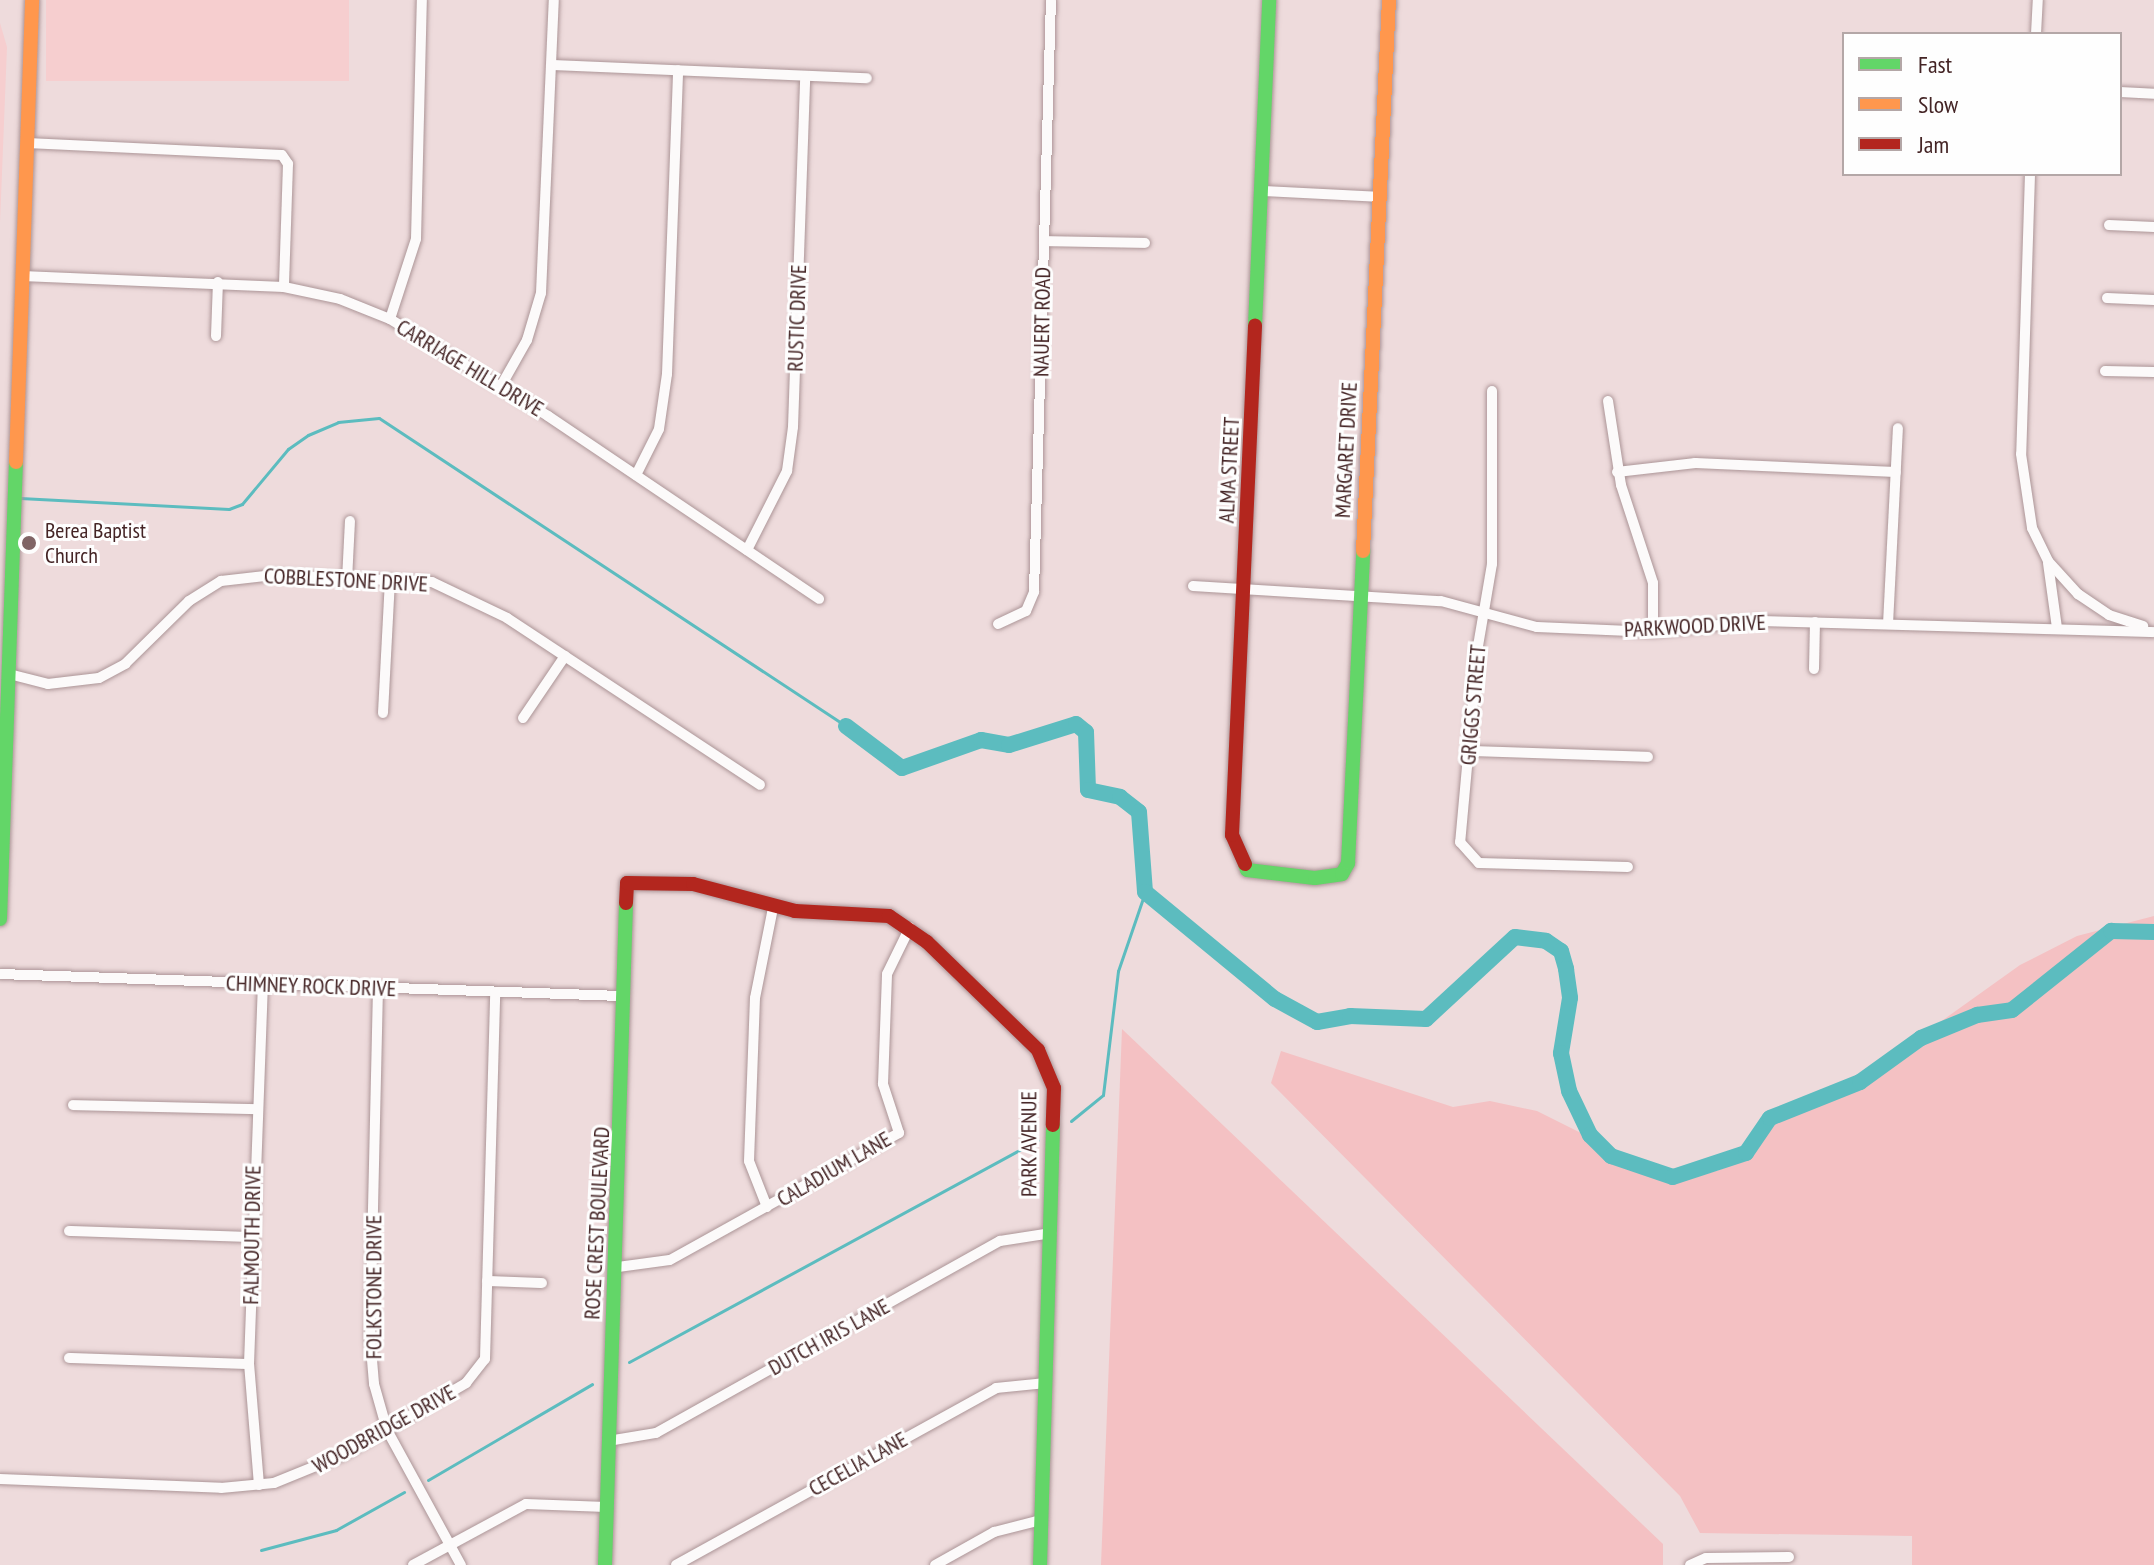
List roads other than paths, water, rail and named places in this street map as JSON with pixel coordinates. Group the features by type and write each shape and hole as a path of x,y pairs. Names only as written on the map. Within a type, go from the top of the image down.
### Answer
{"street":[{"path":"0,919 9,674 4,572 14,512 32,0"},
{"path":"390,319 416,239 422,0"},
{"path":"501,386 527,340 541,293 554,0"},
{"name":"NAUERT ROAD","path":"998,624 1026,611 1034,592 1051,0"},
{"name":"ALMA STREET","path":"1269,0 1264,191 1234,848 1247,870 1315,878"},
{"name":"MARGARET DRIVE","path":"1315,878 1342,874 1348,863 1389,0"},
{"path":"2036,32 2038,0"},
{"path":"552,65 867,78"},
{"path":"636,475 659,429 667,374 678,70"},
{"name":"RUSTIC DRIVE","path":"747,550 787,471 793,427 805,76"},
{"path":"2122,92 2154,94"},
{"path":"27,143 282,155 288,164 284,287"},
{"path":"2030,176 2021,454 2032,528 2048,561 2057,628"},
{"path":"1264,191 1382,197"},
{"path":"2109,225 2154,227"},
{"path":"1044,241 1145,243"},
{"name":"CARRIAGE HILL DRIVE","path":"22,276 284,287 340,299 390,319 501,386 819,599"},
{"path":"216,336 218,282"},
{"path":"2107,298 2154,300"},
{"path":"2105,371 2154,372"},
{"name":"GRIGGS STREET","path":"1492,391 1492,564 1483,616 1460,842 1471,860 1628,867"},
{"path":"1608,401 1617,472 1653,583 1653,632"},
{"path":"1888,624 1898,428"},
{"path":"1617,472 1695,463 1896,472"},
{"path":"347,580 350,521"},
{"path":"2048,561 2092,605 2154,630"},
{"name":"COBBLESTONE DRIVE","path":"9,674 48,684 99,678 125,664 189,601 221,581 274,575 432,582 461,593 565,656 760,785"},
{"path":"383,713 390,579"},
{"name":"PARKWOOD DRIVE","path":"1193,586 1441,601 1483,616 1537,627 1653,632 1815,622 2154,630"},
{"path":"1814,669 1815,622"},
{"path":"523,718 565,656"},
{"path":"1470,751 1648,757"},
{"name":"PARK AVENUE","path":"627,883 693,884 773,908 871,912 910,927 1038,1050 1049,1069 1051,1233 1040,1565"},
{"name":"ROSE CREST BOULEVARD","path":"605,1565 608,1441 618,1267 621,996 627,883"},
{"path":"767,1207 749,1161 755,998 773,908"},
{"name":"CALADIUM LANE","path":"618,1267 670,1260 899,1133 883,1084 887,974 910,927"},
{"name":"CHIMNEY ROCK DRIVE","path":"0,974 621,996"},
{"name":"FALMOUTH DRIVE","path":"259,1485 249,1364 255,1109 263,984"},
{"name":"FOLKSTONE DRIVE","path":"378,988 370,1336 387,1430 452,1542 461,1565"},
{"name":"WOODBRIDGE DRIVE","path":"0,1479 259,1485 310,1471 449,1395 482,1367 495,992"},
{"path":"73,1105 255,1109"},
{"path":"69,1231 252,1237"},
{"name":"DUTCH IRIS LANE","path":"608,1441 656,1433 1000,1241 1051,1233"},
{"path":"487,1281 542,1283"},
{"path":"69,1358 249,1364"},
{"name":"CECELIA LANE","path":"676,1565 996,1388 1046,1383"},
{"path":"413,1565 526,1504 606,1507"},
{"path":"935,1565 994,1532 1041,1520"},
{"path":"1690,1565 1706,1558 1789,1557"}],"waterway":[{"path":"20,498 229,509 242,504 288,449 308,435 338,422 379,418 846,726"},
{"path":"846,726 902,768 981,740 1009,745 1076,724 1086,732 1088,790 1120,797 1139,812 1145,892 1275,999 1317,1022 1350,1016 1426,1019 1515,937 1546,941 1561,951 1566,969 1570,998 1561,1053 1569,1091 1590,1135 1611,1156 1673,1177 1746,1153 1770,1118 1860,1082 1921,1038 1977,1015 2012,1010 2111,931 2154,932"},
{"path":"1071,1121 1103,1095 1118,971 1145,892"},
{"path":"629,1362 1038,1140"},
{"path":"428,1480 592,1384"},
{"path":"261,1550 336,1530 404,1492"}],"place":[{"name":"Berea Baptist Church","path":"29,543"}]}
